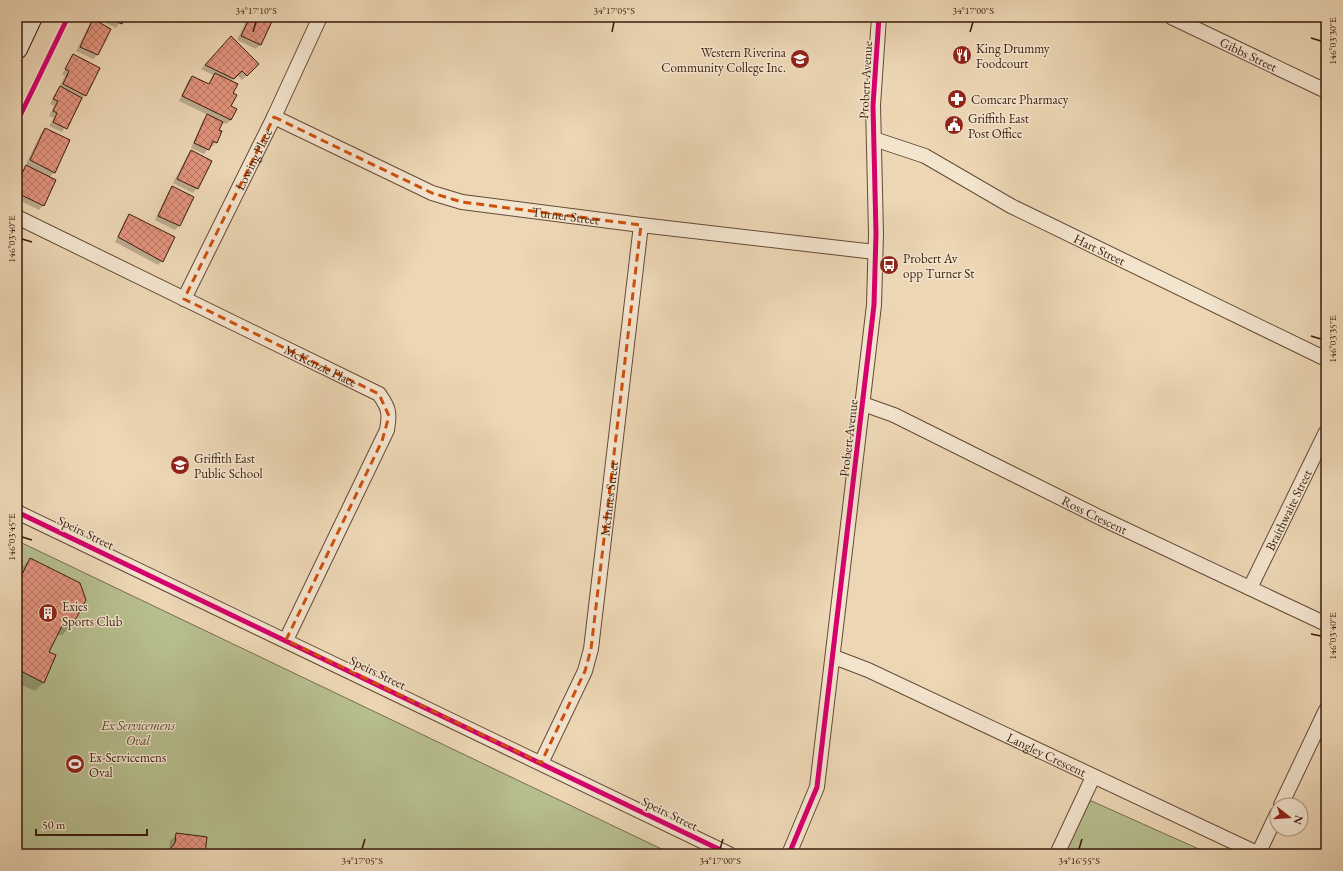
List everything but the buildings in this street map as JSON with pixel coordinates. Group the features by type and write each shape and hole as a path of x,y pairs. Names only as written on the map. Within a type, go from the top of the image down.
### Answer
{"main road":[{"path":"17,49 32,17"}],"street":[{"name":"Lowing Place","path":"184,300 274,117 320,17"},
{"name":"Probert Avenue","path":"789,854 817,787 834,657 874,305 876,252 873,105 879,17"},
{"name":"Gibbs Street","path":"1171,17 1326,91"},
{"name":"Turner Street","path":"274,117 432,193 456,200 641,225 876,252"},
{"name":"Hart Street","path":"874,139 925,156 1011,206 1326,359"},
{"name":"McKenzie Place","path":"17,217 184,300 380,394 387,405 390,416 387,430 286,640"},
{"name":"McInnes Street","path":"541,763 585,671 591,649 641,225"},
{"name":"Ross Crescent","path":"863,404 894,416 1103,518 1326,624"},
{"name":"Braithwaite Street","path":"1250,588 1326,432"},
{"name":"Speirs Street","path":"17,512 729,854"},
{"name":"Langley Crescent","path":"834,657 868,670 1258,854"},
{"path":"1285,797 1326,710"},
{"path":"1057,854 1093,777"},
{"path":"1258,854 1269,831"}],"highlighted area":[{"path":"274,117 432,193 462,202 641,225 591,649 585,671 541,763 286,640 382,441 389,416 379,394 184,299"}],"green space":[{"name":"Ex Servicemens Oval","path":"17,541 22,543 672,854 17,854"},
{"path":"1087,799 1210,854 1060,854"}],"cycle path":[{"path":"17,122 68,17"},
{"path":"789,854 817,787 874,305 876,234 873,105 879,17"},
{"path":"17,512 729,854"}],"place":[{"name":"King Drummy Foodcourt","path":"962,55"},
{"name":"Western Riverina Community College Inc.","path":"800,59"},
{"name":"Comcare Pharmacy","path":"957,99"},
{"name":"Griffith East Post Office","path":"954,125"},
{"name":"Probert Av opp Turner St","path":"889,265"},
{"name":"Griffith East Public School","path":"180,465"},
{"name":"Exies Sports Club","path":"48,613"},
{"name":"Ex-Servicemens Oval","path":"75,764"}]}
